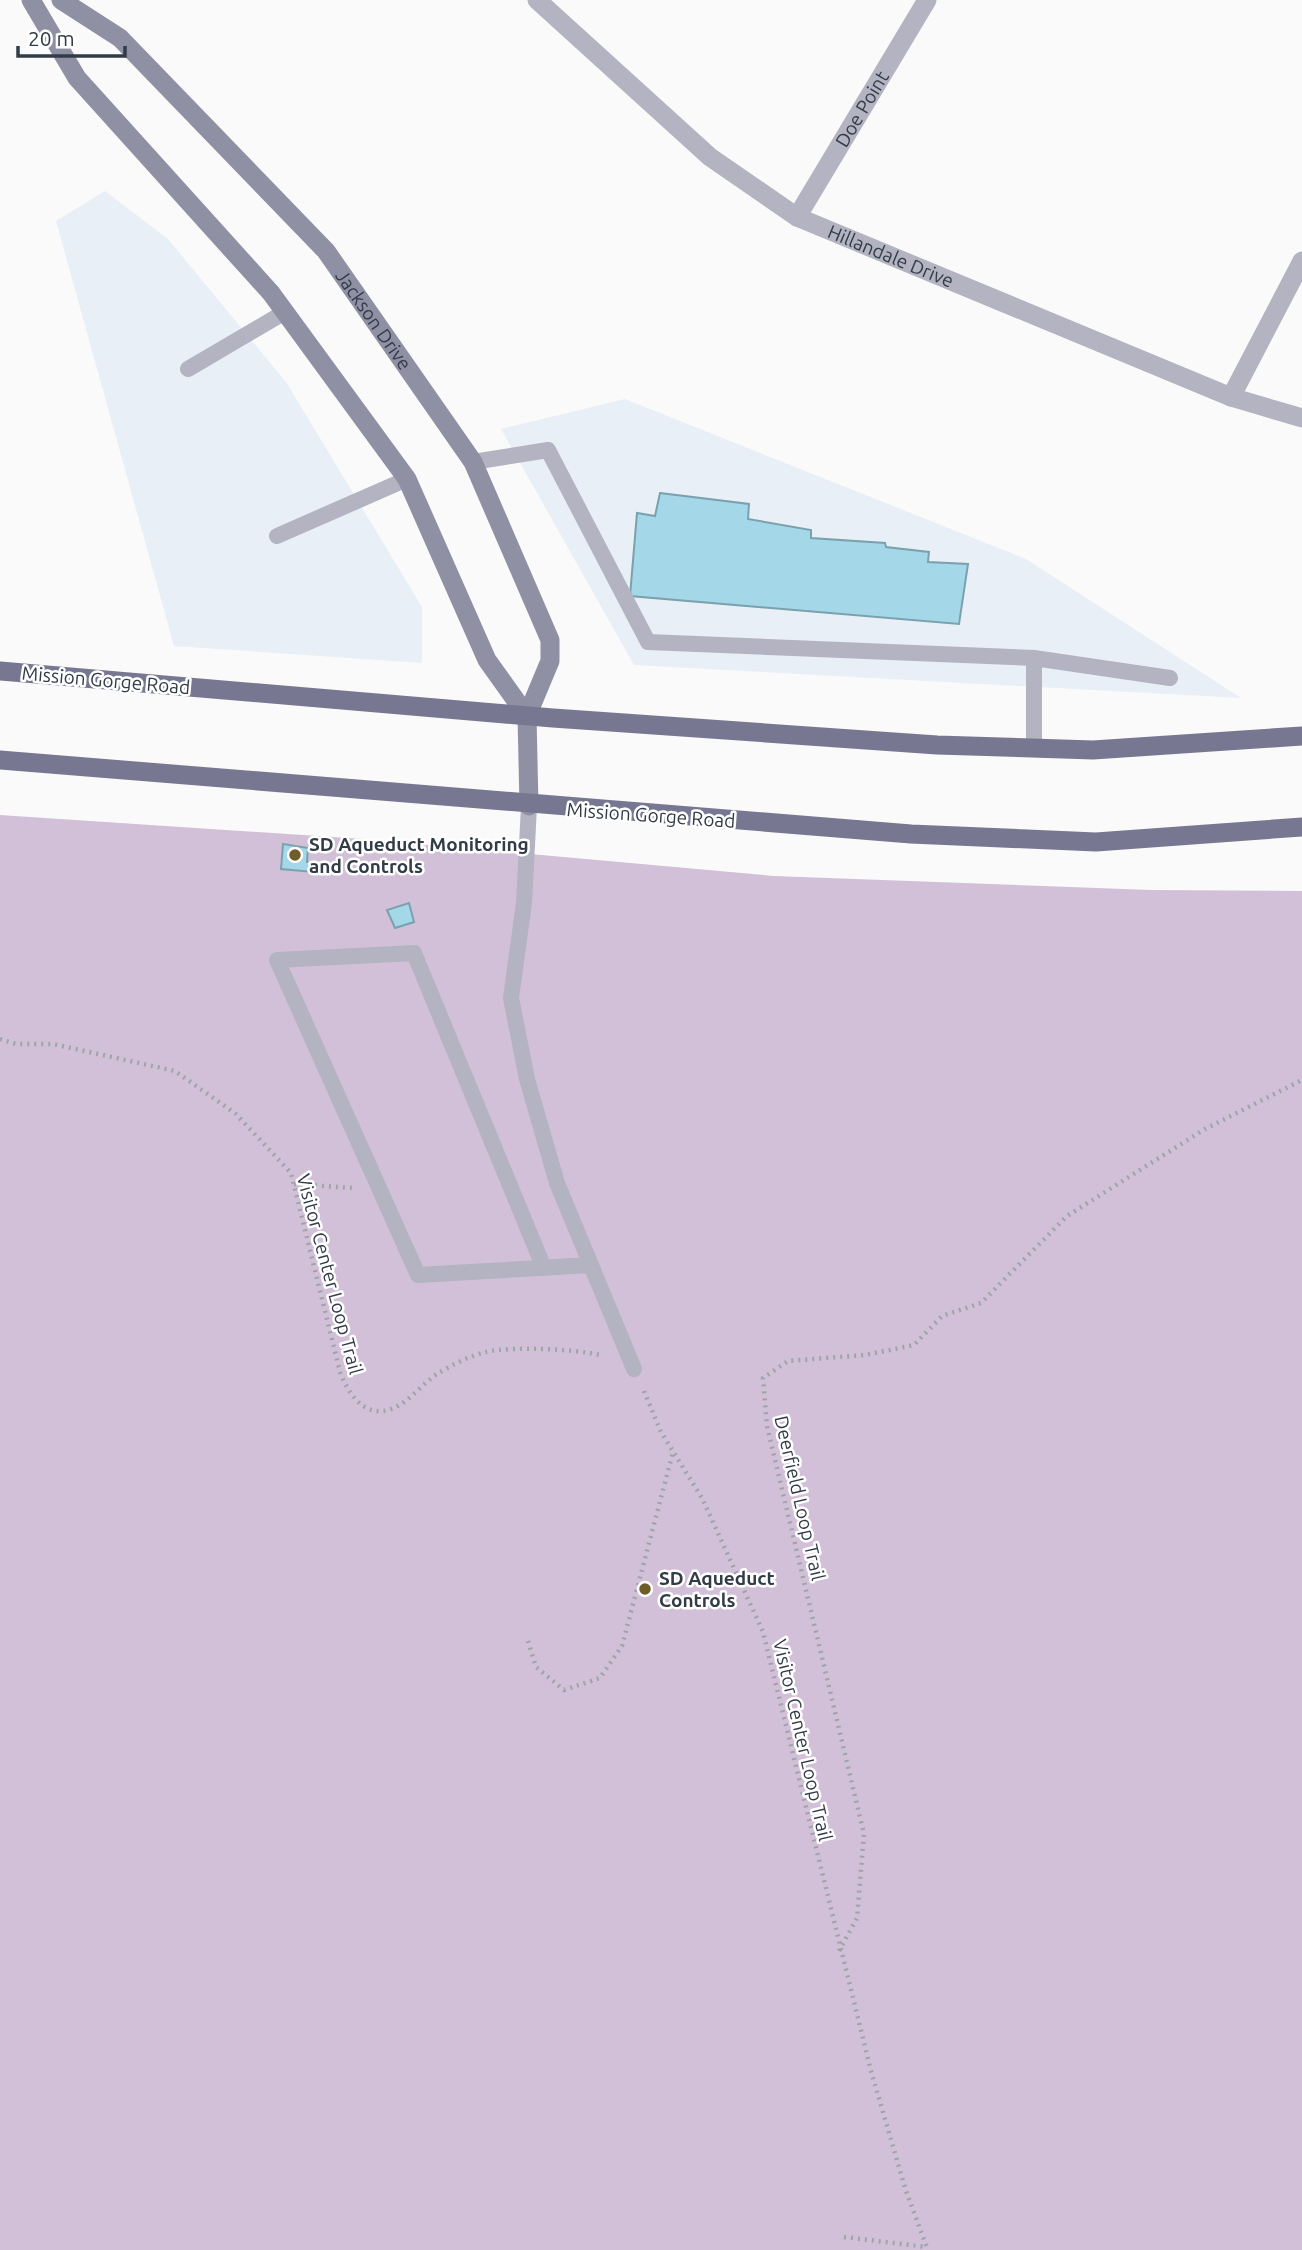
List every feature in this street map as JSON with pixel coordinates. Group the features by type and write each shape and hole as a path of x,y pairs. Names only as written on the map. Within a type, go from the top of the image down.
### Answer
{"main road":[{"path":"31,0 77,78 285,312 407,479 487,660 527,716"},
{"name":"Jackson Drive","path":"61,0 120,38 326,251 473,463 550,640 550,661 527,716 529,806"},
{"name":"Mission Gorge Road","path":"0,671 527,716 937,746 1093,750 1302,736"},
{"name":"Mission Gorge Road","path":"0,760 529,806 897,833 1096,842 1302,827"}],"street":[{"name":"Hillandale Drive","path":"537,0 710,157 797,217 1231,397 1302,418"},
{"name":"Doe Point","path":"797,217 927,0"},
{"path":"1231,397 1302,261"}],"lane":[{"path":"188,369 285,312"},
{"path":"473,463 548,450 648,642 1034,658 1170,678"},
{"path":"277,536 407,479"},
{"path":"1034,658 1034,748"},
{"path":"529,806 524,903 512,998 527,1080 557,1183 634,1370"},
{"path":"544,1268 414,953 277,960 418,1275 544,1268 591,1265"}],"path":[{"name":"Visitor Center Loop Trail","path":"0,1039 16,1044 53,1044 174,1071 236,1114 292,1173 340,1372 349,1395 363,1408 386,1410 402,1404 437,1374 486,1352 550,1350 598,1354 634,1370 673,1451 702,1498 763,1632 870,2071 927,2248"},
{"name":"Deerfield Loop Trail","path":"839,1952 857,1918 864,1834 767,1426 763,1378 788,1361 865,1355 914,1345 942,1316 981,1303 1067,1216 1205,1129 1302,1080"},
{"path":"294,1184 360,1188 375,1178"},
{"path":"528,1641 537,1667 564,1690 600,1678 622,1646 673,1451"},
{"path":"844,2237 927,2248"}],"shaded area":[{"path":"105,191 168,239 286,382 422,607 422,663 174,646 56,221"},
{"path":"625,399 1026,559 1241,698 634,665 501,429"},
{"path":"0,815 363,839 774,876 1151,890 1302,891 1302,2250 0,2250"}],"building":[{"path":"660,493 749,504 748,519 811,530 811,538 885,543 886,547 929,552 928,562 968,564 959,624 630,596 637,513 655,516"},
{"name":"SD Aqueduct Monitoring and Controls","path":"283,844 308,848 307,862 314,863 313,872 281,869"},
{"path":"409,903 414,922 395,928 387,910"}],"place":[{"name":"SD Aqueduct Monitoring and Controls","path":"295,855"},
{"name":"SD Aqueduct Controls","path":"645,1589"}]}
